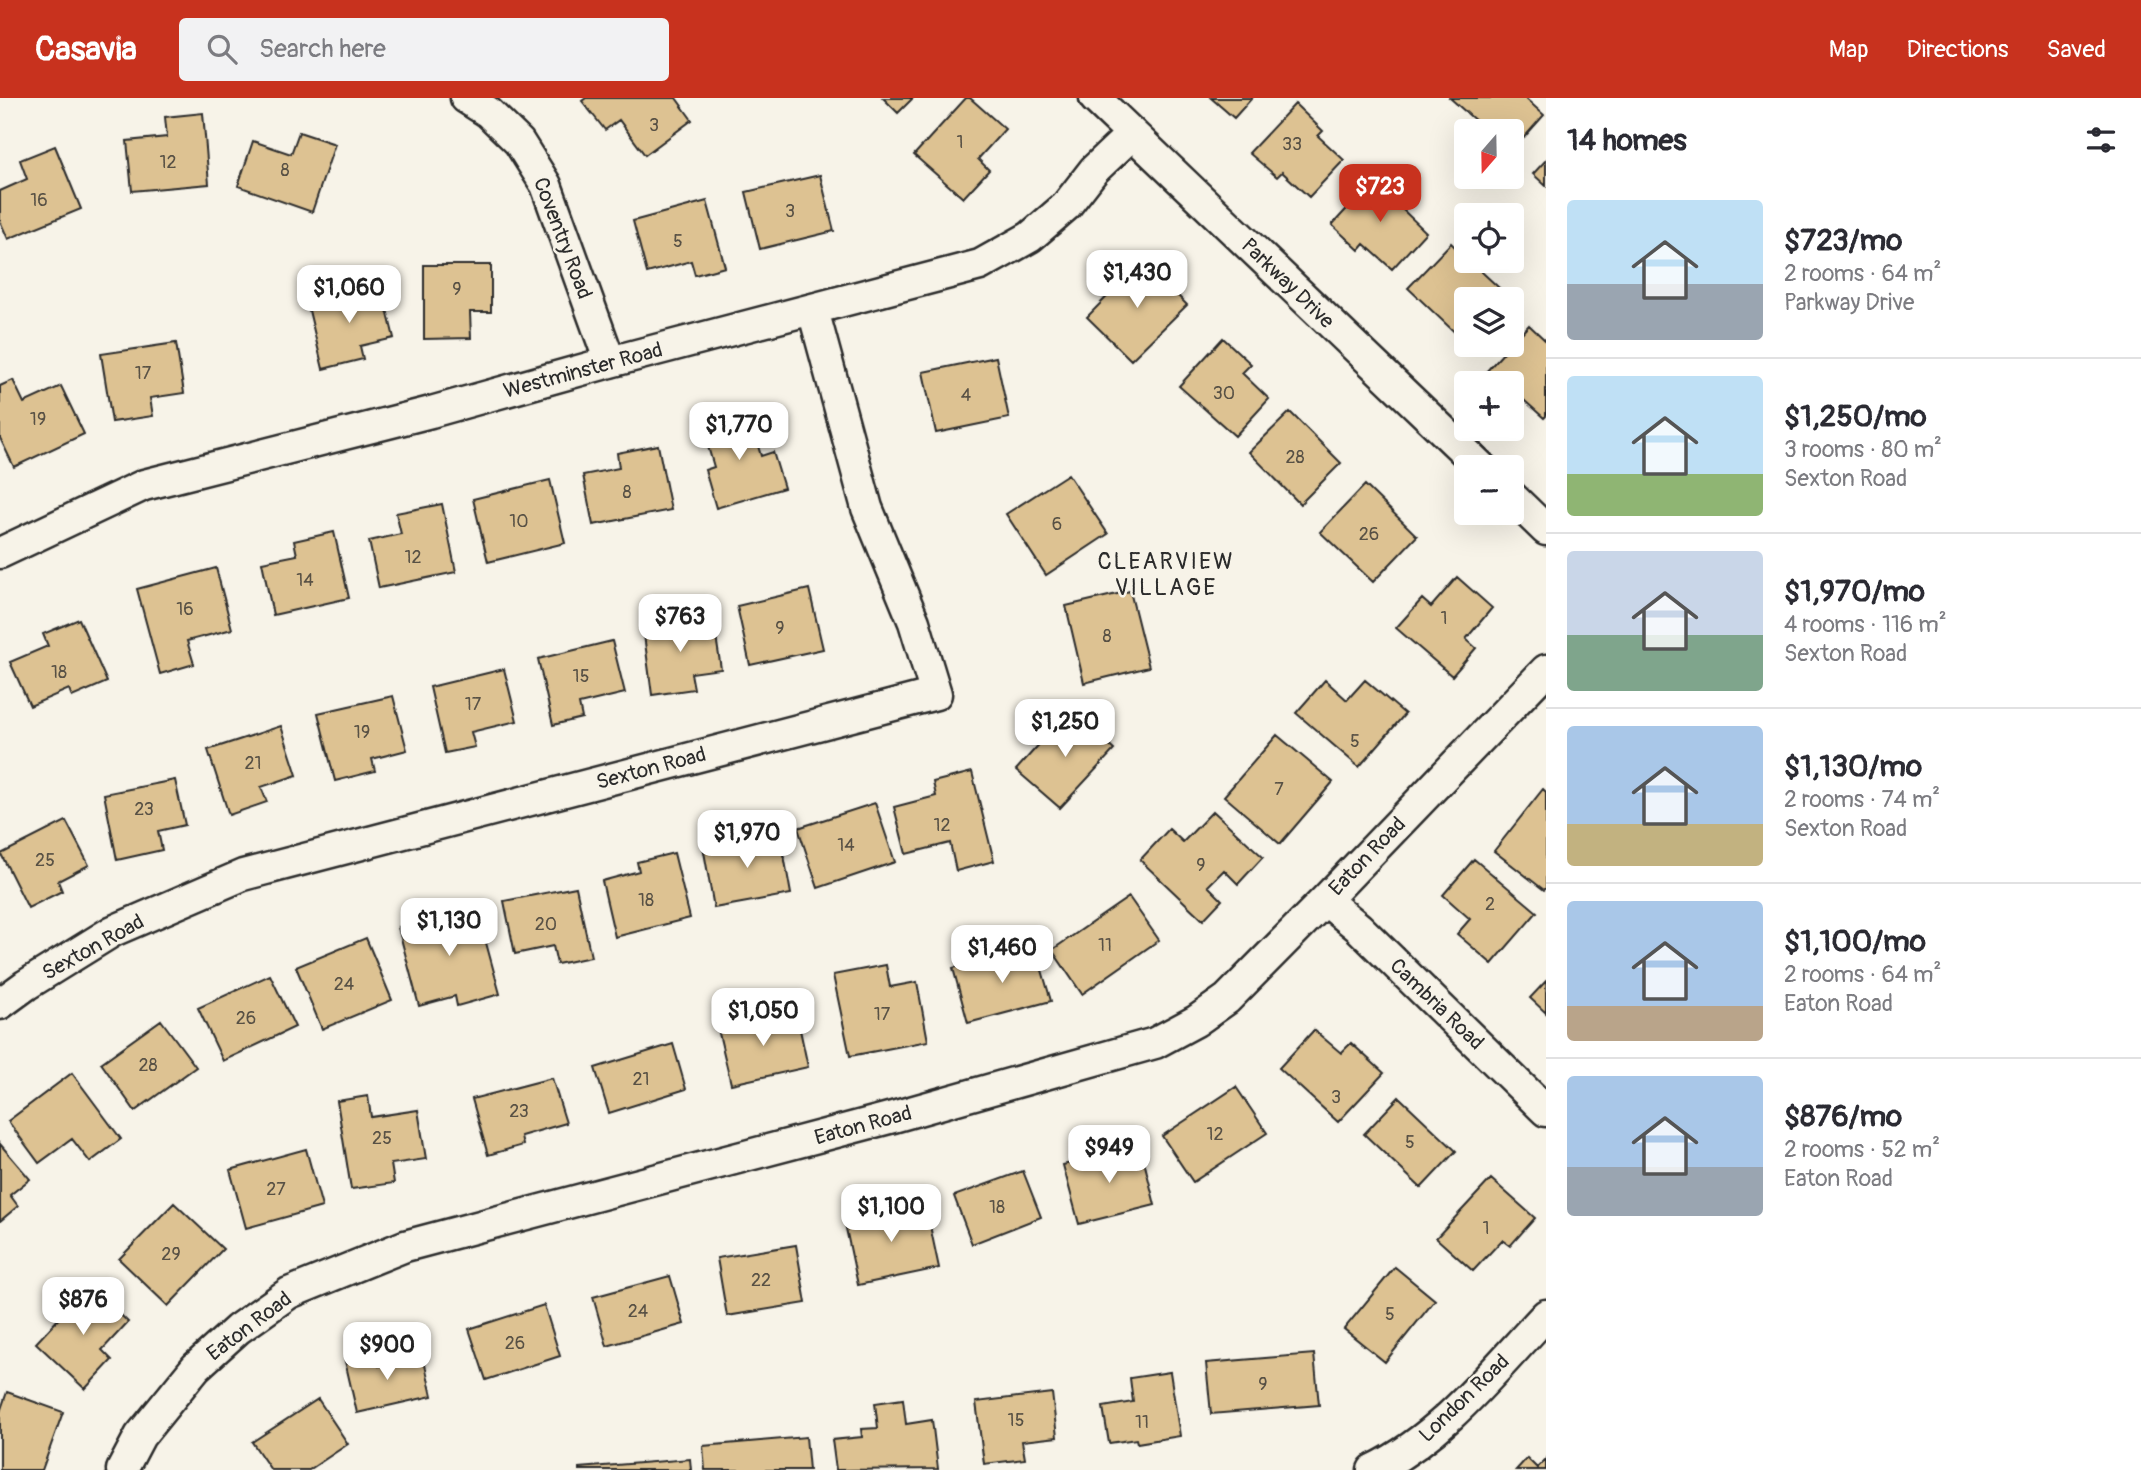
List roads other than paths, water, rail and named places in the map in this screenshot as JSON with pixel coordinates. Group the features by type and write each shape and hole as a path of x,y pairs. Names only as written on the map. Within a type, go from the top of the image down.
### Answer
{"street":[{"name":"Coventry Road","path":"466,98 488,112 519,142 545,185 610,362"},
{"name":"Parkway Drive","path":"1095,98 1468,455"},
{"name":"Westminster Road","path":"0,553 144,485 431,412 980,265 1030,237 1066,206 1094,170 1132,134"},
{"name":"Sexton Road","path":"0,1004 113,931 243,875 936,694 914,622 867,508 813,310"},
{"path":"1524,509 1546,530"},
{"name":"Eaton Road","path":"122,1470 140,1436 196,1367 238,1329 289,1293 405,1245 893,1117 1154,1043 1196,1021 1227,999 1546,670"},
{"name":"Cambria Road","path":"1325,900 1358,928 1546,1111"},
{"name":"London Road","path":"1373,1470 1396,1459 1444,1422 1546,1315"}],"district":[{"name":"CLEARVIEW VILLAGE","path":"1166,574"}]}
